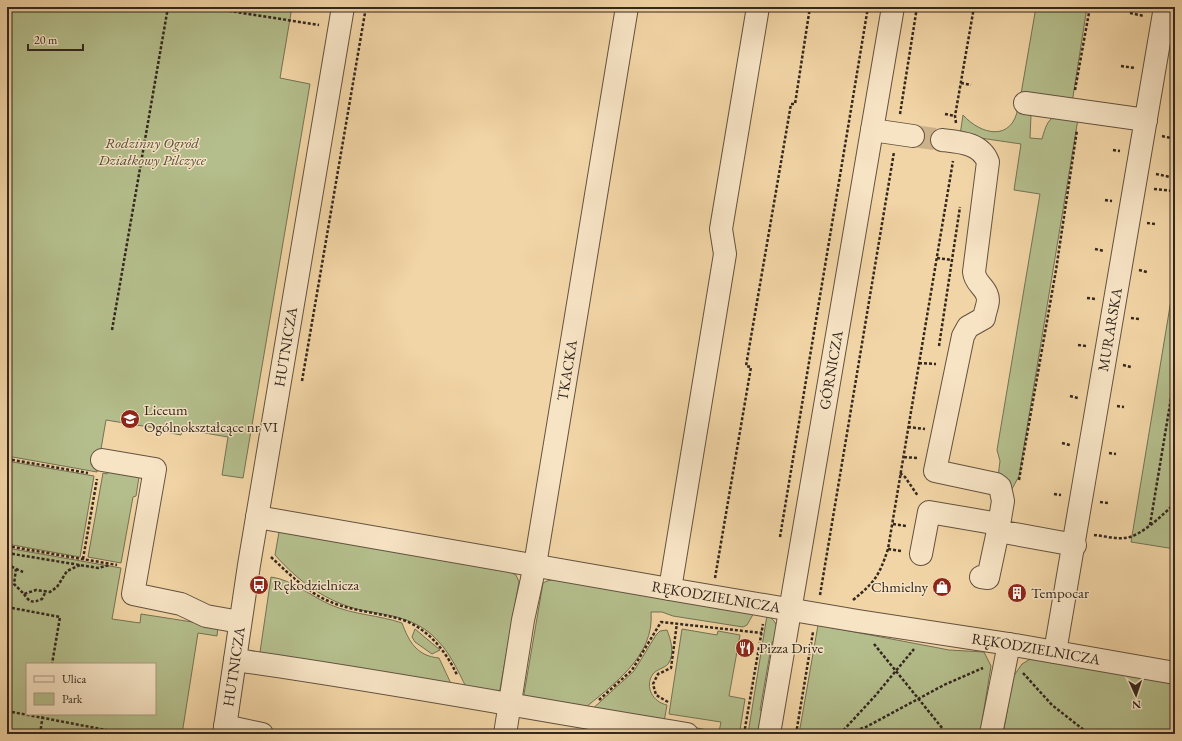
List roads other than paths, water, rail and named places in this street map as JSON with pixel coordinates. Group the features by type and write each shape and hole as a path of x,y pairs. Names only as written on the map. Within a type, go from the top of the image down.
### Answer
{"street":[{"name":"TKACKA","path":"505,734 523,620 535,565 627,7"},
{"path":"670,589 724,254 721,228 758,7"},
{"name":"GÓRNICZA","path":"769,734 893,7"},
{"name":"MURARSKA","path":"1055,652 1076,538 1146,120 1156,12"},
{"name":"HUTNICZA","path":"224,730 257,517 342,17"},
{"path":"1025,103 1146,120"},
{"path":"872,130 905,135"},
{"path":"949,141 981,150 988,162 974,272 979,284 987,294 988,301 984,318 968,327 963,336 935,471 996,484 1000,487 1003,501 988,578 981,577"},
{"path":"97,469 155,469 133,594 181,604 206,616 240,622"},
{"path":"922,554 929,512 998,528 1076,538"},
{"name":"RĘKODZIELNICZA","path":"257,517 790,609 1007,651 1055,652 1175,673"},
{"path":"991,734 1007,651"},
{"path":"235,660 464,696 579,716 657,732 687,734"},
{"path":"224,730 262,734"}],"tunnel":[{"path":"913,136 942,140"}],"place":[{"name":"Liceum Ogólnokształcące nr VI","path":"130,419"},
{"name":"Rękodzielnicza","path":"259,585"},
{"name":"Chmielny","path":"942,587"},
{"name":"Tempocar","path":"1017,593"},
{"name":"Pizza Drive","path":"745,648"}],"park label":[{"name":"Rodzinny Ogród Działkowy Pilczyce","path":"152,152"}]}
